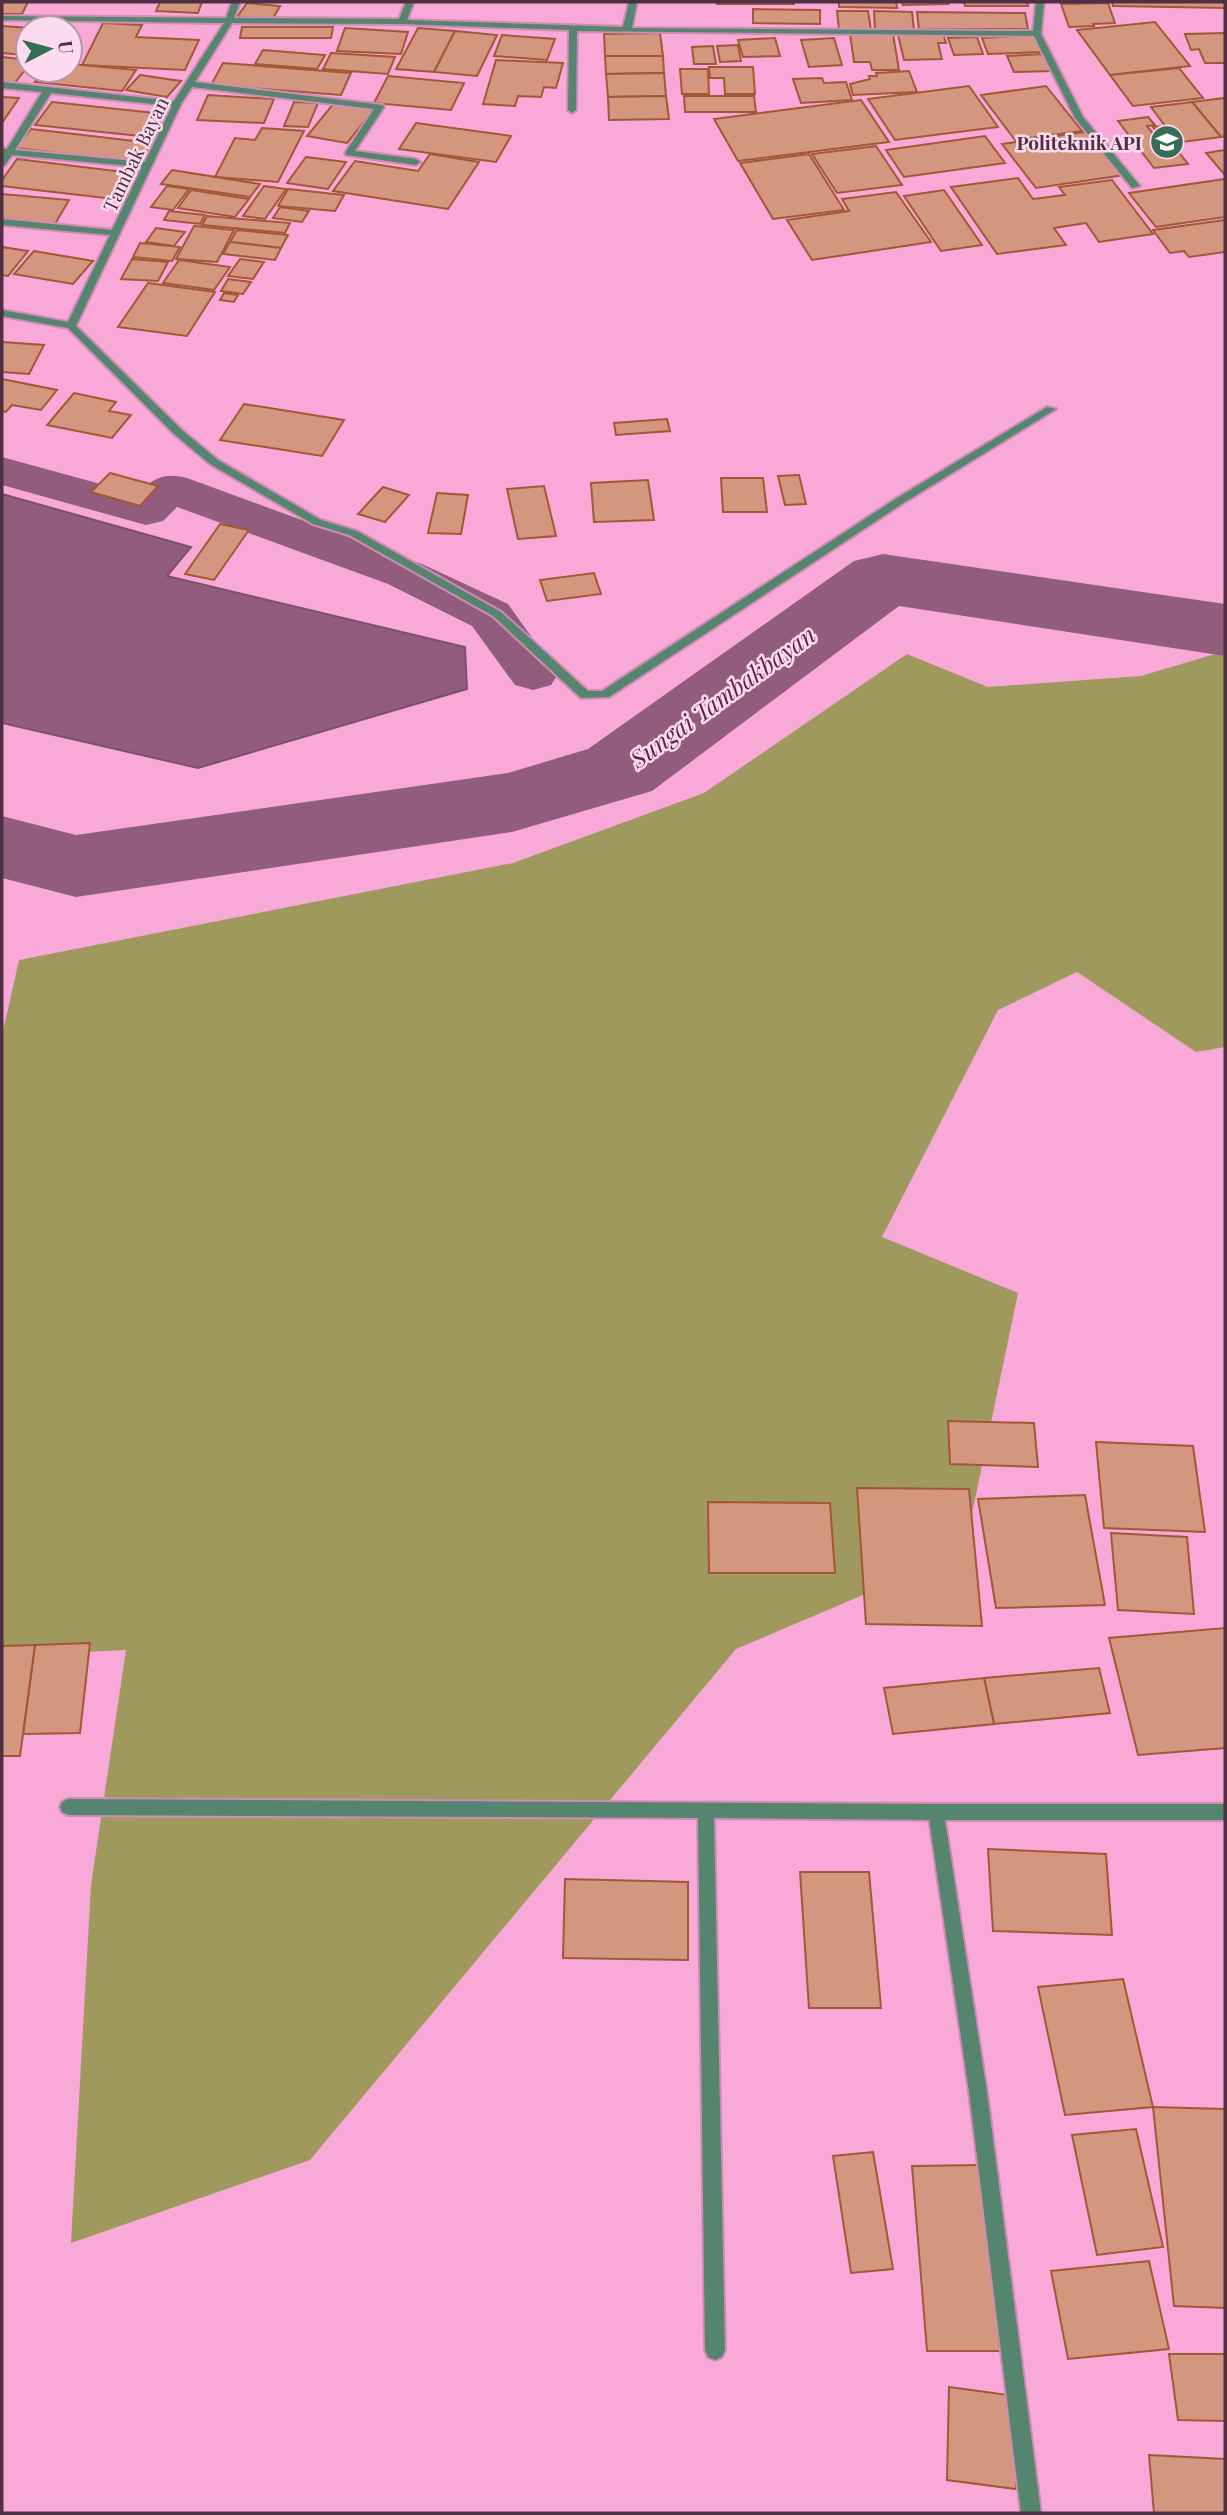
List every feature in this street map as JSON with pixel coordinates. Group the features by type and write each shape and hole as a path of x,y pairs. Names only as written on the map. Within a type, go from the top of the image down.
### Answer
{"street":[{"name":"Tambak Bayan","path":"71,326 177,104 229,21 236,2"},
{"path":"402,23 410,2"},
{"path":"627,30 633,2"},
{"path":"1040,2 1038,34 1080,118 1135,186"},
{"path":"2,18 402,23 627,30 1038,34"},
{"path":"572,110 573,28"},
{"path":"192,84 380,107 349,153 416,162"},
{"path":"2,85 177,104"},
{"path":"2,163 6,151 48,90"},
{"path":"6,151 148,165"},
{"path":"2,222 115,233"},
{"path":"2,313 71,326 178,432 214,462 317,522 353,533 497,614 585,695 605,694 901,500 1051,409"},
{"path":"68,1807 1225,1812"},
{"path":"706,1811 716,2350"},
{"path":"936,1812 978,2092 1031,2513"}],"shaded area":[{"path":"2,494 191,547 167,576 465,647 467,689 198,768 2,723"},
{"path":"1225,651 1225,1047 1196,1052 1077,972 998,1010 882,1237 1018,1293 964,1552 736,1649 310,2160 71,2243 91,1885 126,1650 2,1656 2,1036 19,960 513,863 704,793 907,654 988,687 1141,676"}],"building":[{"path":"2,2 28,2 22,14 2,14"},
{"path":"160,2 202,2 198,13 156,11"},
{"path":"794,2 794,4 717,4"},
{"path":"839,2 896,2 897,8 839,7"},
{"path":"902,2 947,2 948,4 903,5"},
{"path":"964,2 1027,2 1028,6 965,6"},
{"path":"1112,2 1225,2 1225,8 1113,6"},
{"path":"247,3 280,6 272,20 237,17"},
{"path":"1108,3 1115,23 1069,27 1061,4"},
{"path":"753,9 820,10 820,24 753,23"},
{"path":"837,11 868,11 871,30 839,30"},
{"path":"874,11 912,12 914,30 875,30"},
{"path":"917,12 1025,13 1028,29 919,29"},
{"path":"1155,22 1190,66 1110,75 1077,30"},
{"path":"103,23 142,25 136,37 199,40 185,70 84,65"},
{"path":"2,26 14,27 14,54 2,53"},
{"path":"242,27 333,27 331,38 240,38"},
{"path":"345,28 408,32 401,54 337,51"},
{"path":"418,28 455,31 434,72 396,69"},
{"path":"455,31 497,35 477,76 434,72"},
{"path":"660,33 663,56 605,56 604,34"},
{"path":"1225,33 1225,63 1205,63 1199,49 1191,50 1185,34"},
{"path":"850,34 893,34 899,70 872,70 870,62 854,62"},
{"path":"943,34 946,43 938,43 942,59 904,60 898,35"},
{"path":"502,35 555,39 547,60 494,56"},
{"path":"1035,35 1042,52 988,54 982,38"},
{"path":"977,37 983,54 954,55 948,38"},
{"path":"775,38 780,56 743,57 738,40"},
{"path":"834,38 842,65 809,67 801,40"},
{"path":"738,45 741,61 720,62 717,46"},
{"path":"713,46 716,64 694,64 692,47"},
{"path":"263,50 325,55 317,69 255,64"},
{"path":"331,53 395,57 388,74 323,69"},
{"path":"1044,54 1051,71 1014,72 1007,56"},
{"path":"605,56 663,56 664,73 606,74"},
{"path":"2,57 14,58 14,84 2,83"},
{"path":"496,60 563,63 556,88 544,87 541,97 518,96 515,106 483,104"},
{"path":"223,63 351,73 341,95 211,85"},
{"path":"84,65 136,70 122,91 54,84 84,84"},
{"path":"709,67 753,67 755,94 725,94 724,78 710,78"},
{"path":"1179,68 1203,98 1133,106 1110,75"},
{"path":"680,69 708,69 709,94 682,94"},
{"path":"909,71 917,92 853,95 850,84 870,79 869,76 877,76 876,73"},
{"path":"664,73 666,96 608,97 606,74"},
{"path":"140,75 181,81 167,97 126,90"},
{"path":"388,76 464,83 451,110 374,103"},
{"path":"822,78 824,83 846,82 852,100 801,103 793,79"},
{"path":"969,86 998,127 895,140 868,99"},
{"path":"1046,86 1082,131 1015,140 981,95"},
{"path":"208,95 274,99 264,123 197,120"},
{"path":"666,96 669,119 609,120 608,97"},
{"path":"684,96 754,96 756,112 685,112"},
{"path":"2,97 19,98 2,123"},
{"path":"1225,98 1225,136 1221,137 1192,102"},
{"path":"861,100 889,142 738,161 714,119"},
{"path":"52,102 165,114 149,137 35,125"},
{"path":"294,102 318,103 308,127 284,126"},
{"path":"1192,102 1221,137 1166,144 1153,127 1165,126 1151,107"},
{"path":"334,103 374,110 347,143 307,136"},
{"path":"1148,117 1155,125 1147,126 1163,146 1173,145 1188,164 1154,168 1118,121"},
{"path":"416,123 511,136 496,162 399,149"},
{"path":"262,128 304,131 278,182 215,177 235,138 255,140"},
{"path":"31,129 152,143 137,163 16,148"},
{"path":"1091,131 1125,175 1036,188 1002,144"},
{"path":"985,136 1005,163 904,177 886,150"},
{"path":"876,146 902,185 837,193 812,154"},
{"path":"1225,150 1225,175 1206,153"},
{"path":"430,154 479,162 448,209 333,191 355,161 418,171"},
{"path":"809,154 844,210 773,219 740,163"},
{"path":"306,157 346,162 328,189 287,183"},
{"path":"17,159 132,173 114,199 2,186 2,180"},
{"path":"172,170 260,184 250,197 161,184"},
{"path":"1018,178 1033,199 1065,195 1059,187 1112,180 1153,234 1099,242 1086,223 1054,228 1066,245 997,254 951,187"},
{"path":"1225,179 1225,217 1156,227 1129,193"},
{"path":"167,186 189,189 173,210 151,207"},
{"path":"264,186 286,189 265,219 243,216"},
{"path":"288,189 344,195 335,211 278,206"},
{"path":"191,190 249,199 235,217 178,208"},
{"path":"944,190 982,245 941,251 904,196"},
{"path":"896,192 931,242 812,260 787,220 849,211 842,199"},
{"path":"2,194 69,200 55,224 2,218"},
{"path":"280,207 309,211 302,222 273,218"},
{"path":"169,211 205,215 200,224 164,220"},
{"path":"207,216 290,223 285,233 202,225"},
{"path":"1225,220 1225,252 1189,257 1184,251 1170,253 1153,230"},
{"path":"194,226 234,230 217,262 176,259"},
{"path":"156,228 185,232 174,246 146,242"},
{"path":"237,230 288,235 281,248 230,242"},
{"path":"230,242 281,248 275,260 223,254"},
{"path":"140,243 180,247 172,261 133,257"},
{"path":"2,247 28,251 8,276 2,275"},
{"path":"34,251 93,261 73,284 14,274"},
{"path":"132,259 168,262 158,281 121,279"},
{"path":"240,259 264,262 253,279 228,276"},
{"path":"179,260 230,267 214,290 163,283"},
{"path":"228,279 251,282 243,294 221,291"},
{"path":"148,283 215,292 187,336 118,327"},
{"path":"224,293 238,295 234,302 220,300"},
{"path":"2,342 44,345 29,374 2,372"},
{"path":"2,379 57,390 41,410 12,405 6,412 2,411"},
{"path":"74,393 116,402 109,411 131,415 112,438 47,425"},
{"path":"244,404 344,420 322,456 220,440"},
{"path":"667,419 670,431 616,435 614,423"},
{"path":"110,473 158,486 140,506 91,492"},
{"path":"799,475 806,504 785,505 778,476"},
{"path":"721,478 763,478 767,512 723,512"},
{"path":"648,480 654,520 594,522 591,483"},
{"path":"544,486 556,536 518,539 507,489"},
{"path":"383,487 409,495 385,522 358,514"},
{"path":"437,493 468,495 461,534 428,533"},
{"path":"220,524 249,530 214,580 185,574"},
{"path":"594,573 601,594 547,601 540,580"},
{"path":"948,1421 1034,1423 1038,1467 950,1464"},
{"path":"1096,1442 1193,1446 1205,1532 1104,1528"},
{"path":"857,1488 969,1489 982,1626 866,1624"},
{"path":"1085,1495 1105,1605 996,1608 978,1499"},
{"path":"708,1502 830,1503 835,1573 709,1573"},
{"path":"1111,1533 1187,1537 1194,1614 1118,1610"},
{"path":"1225,1628 1225,1748 1138,1755 1109,1638"},
{"path":"90,1643 80,1733 23,1734 35,1645"},
{"path":"35,1645 20,1756 2,1756 2,1646"},
{"path":"1099,1668 1110,1713 994,1724 984,1678"},
{"path":"984,1678 994,1724 893,1734 884,1688"},
{"path":"988,1849 1106,1854 1112,1935 993,1931"},
{"path":"800,1872 869,1872 881,2008 809,2008"},
{"path":"565,1879 688,1882 688,1960 563,1958"},
{"path":"1123,1979 1153,2107 1065,2115 1038,1987"},
{"path":"1153,2107 1225,2109 1225,2308 1174,2306"},
{"path":"1136,2129 1163,2247 1097,2255 1072,2135"},
{"path":"873,2152 893,2269 851,2273 833,2156"},
{"path":"981,2165 1000,2351 927,2351 912,2166"},
{"path":"1149,2261 1169,2349 1068,2359 1051,2271"},
{"path":"1169,2354 1225,2354 1225,2421 1178,2420"},
{"path":"949,2387 1016,2396 1016,2489 947,2480"},
{"path":"1149,2455 1225,2459 1225,2513 1154,2513"}],"waterway":[{"path":"2,471 146,511 170,488 405,574 490,615 533,674"},
{"name":"Sungai Tambakbayan","path":"2,847 76,866 512,802 620,770 883,579 1225,630"}],"place":[{"name":"Politeknik API","path":"1167,142"}]}
